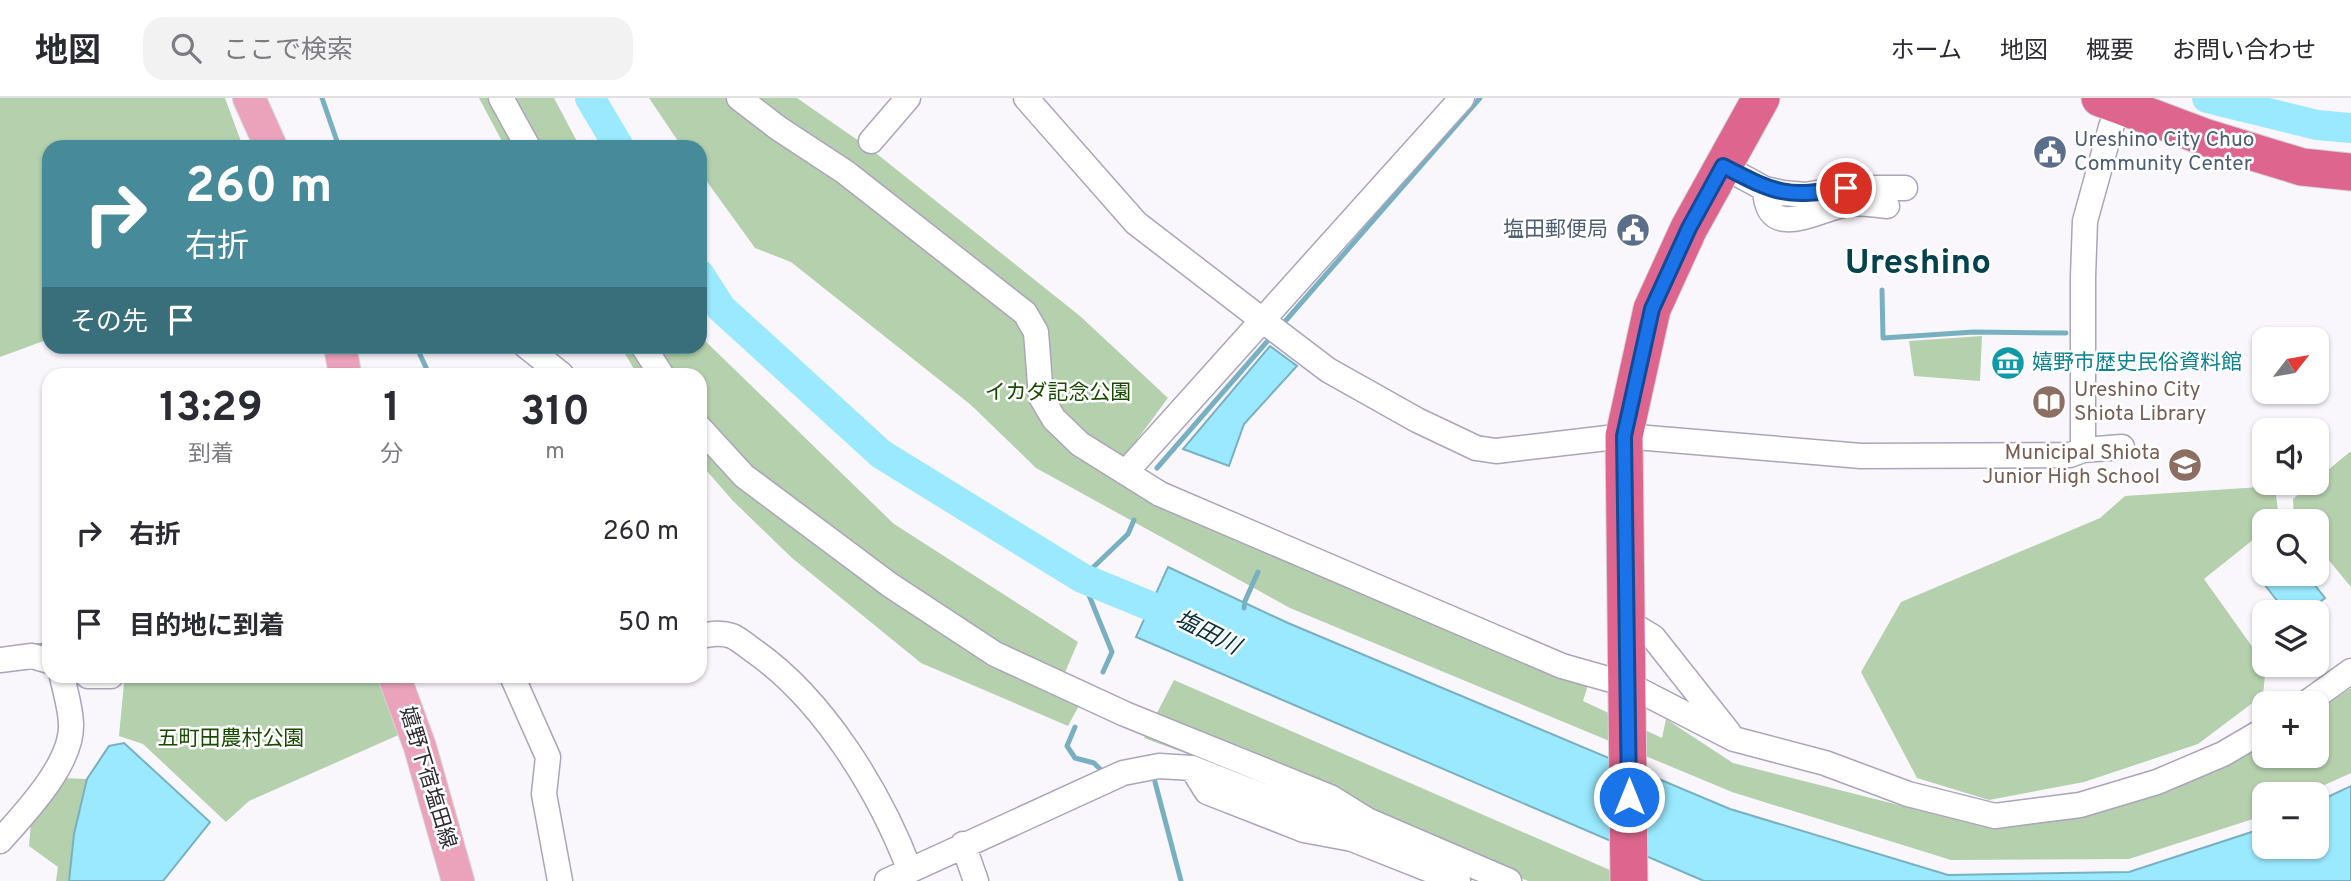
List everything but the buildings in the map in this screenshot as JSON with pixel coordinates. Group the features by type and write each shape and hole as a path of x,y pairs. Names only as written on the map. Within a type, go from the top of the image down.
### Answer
{"highway":[{"path":"2114,101 2207,138 2302,167 2351,172"},
{"path":"1629,881 1629,685 1624,436 1652,309 1689,228 1755,103"}],"main road":[{"path":"249,98 268,140"},
{"name":"嬉野下宿塩田線","path":"397,683 420,747 458,881"}],"street":[{"path":"500,98 524,140"},
{"path":"738,98 845,172 1025,313 1036,332 1041,397 1054,419 1080,444 1160,494 1562,666 1629,685 1734,739 1825,764 1908,794 1995,816 2080,804 2157,782 2223,754 2252,737"},
{"path":"871,141 908,98"},
{"path":"1026,98 1136,223 1328,370 1417,420 1476,448 1496,451 1624,436 1861,456 2070,455 2083,450 2122,447"},
{"path":"1126,472 1271,327 1462,98"},
{"path":"2083,450 2085,221 2111,127 2114,101"},
{"path":"1723,166 1765,189 1805,195 1846,188 1905,188"},
{"path":"1765,189 1766,204 1774,215 1793,220 1849,203 1887,205"},
{"path":"536,354 554,368"},
{"path":"707,436 744,476 890,585 995,654 1125,714 1330,797 1367,820 1509,881"},
{"path":"1628,622 1653,637 1734,739"},
{"path":"707,635 718,633 734,636 777,667 834,732 894,828 910,871"},
{"path":"0,660 32,656 42,659"},
{"path":"2323,691 2351,671"},
{"path":"5,829 50,779 64,755 71,725 63,683"},
{"path":"515,683 548,757 544,794 560,881"},
{"path":"887,881 1123,773 1159,766 1192,768 1302,811 1367,820"},
{"path":"1192,768 1207,792 1304,830 1352,839 1458,881"},
{"path":"963,844 976,881"}],"green space":[{"path":"0,98 225,98 240,140 42,140 42,342 0,357"},
{"path":"479,98 554,98 576,140 501,140"},
{"name":"イカダ記念公園","path":"649,98 797,98 872,150 1080,316 1168,398 1110,476 1163,509 1588,685 1583,701 1662,738 1666,719 1733,763 1982,826 2079,816 2159,795 2252,752 2252,768 2329,768 2329,703 2351,688 2351,773 2329,783 2252,782 2252,819 2129,859 1951,860 1732,792 1290,608 1036,468 971,405 791,262 755,248 707,182 707,140 677,140"},
{"path":"1982,336 1980,381 1914,376 1909,341"},
{"path":"707,343 894,524 1078,642 1057,691 1082,700 1068,726 921,663 792,558 733,501 707,471 707,368 633,368 625,354 707,354"},
{"path":"2351,451 2351,587 2329,560 2329,509 2294,509 2293,499 2298,495 2329,495 2329,469"},
{"path":"2252,488 2252,495 2276,495 2278,509 2252,509 2252,541 2204,579 2252,646 2252,677 2265,677 2263,691 2252,691 2252,703 2198,744 2084,782 1989,800 1917,778 1861,672 1901,602 2100,518 2125,496"},
{"path":"1174,680 1635,881 1528,881 1351,804 1321,803 1144,738"},
{"name":"五町田農村公園","path":"124,683 385,683 403,733 249,801 226,822 143,744 119,736"},
{"path":"63,778 87,779 74,834 69,881 56,881 58,867 29,846 31,823"}],"water":[{"path":"1270,346 1297,366 1244,424 1229,466 1183,449"},
{"path":"1168,567 1288,623 1730,809 1948,875 2129,872 2252,832 2252,859 2329,859 2329,796 2351,786 2351,881 1704,881 1136,637"},
{"path":"2266,586 2316,586 2325,598 2322,600 2277,600"},
{"path":"124,743 210,822 163,881 69,881 74,834 87,779 109,746"}],"waterway":[{"path":"322,98 337,140"},
{"name":"塩田川","path":"590,98 615,140"},
{"path":"1281,326 1480,98"},
{"path":"2207,98 2317,125 2351,128"},
{"name":"塩田川","path":"707,286 721,308 881,454 1082,578 1150,606 1185,624"},
{"path":"1882,290 1883,338 1974,332 2066,333"},
{"path":"1157,468 1272,336"},
{"path":"420,354 426,368"},
{"path":"1103,672 1112,652 1082,578 1128,534 1134,520"},
{"path":"1244,608 1258,572"},
{"path":"34,646 42,645"},
{"path":"1075,727 1067,746 1075,758 1094,763 1102,771 1107,770"},
{"path":"1155,782 1181,881"}],"place":[{"name":"Ureshino City Chuo Community Center","path":"2050,152"},
{"name":"塩田郵便局","path":"1633,230"},
{"name":"嬉野市歴史民俗資料館","path":"2008,363"},
{"name":"Ureshino City Shiota Library","path":"2049,402"},
{"name":"Municipal Shiota Junior High School","path":"2185,465"}],"district":[{"name":"Ureshino","path":"1918,264"}],"route":[{"path":"1629,797 1624,436 1652,309 1689,228 1723,166 1765,189 1783,193 1805,195 1846,188"}]}
